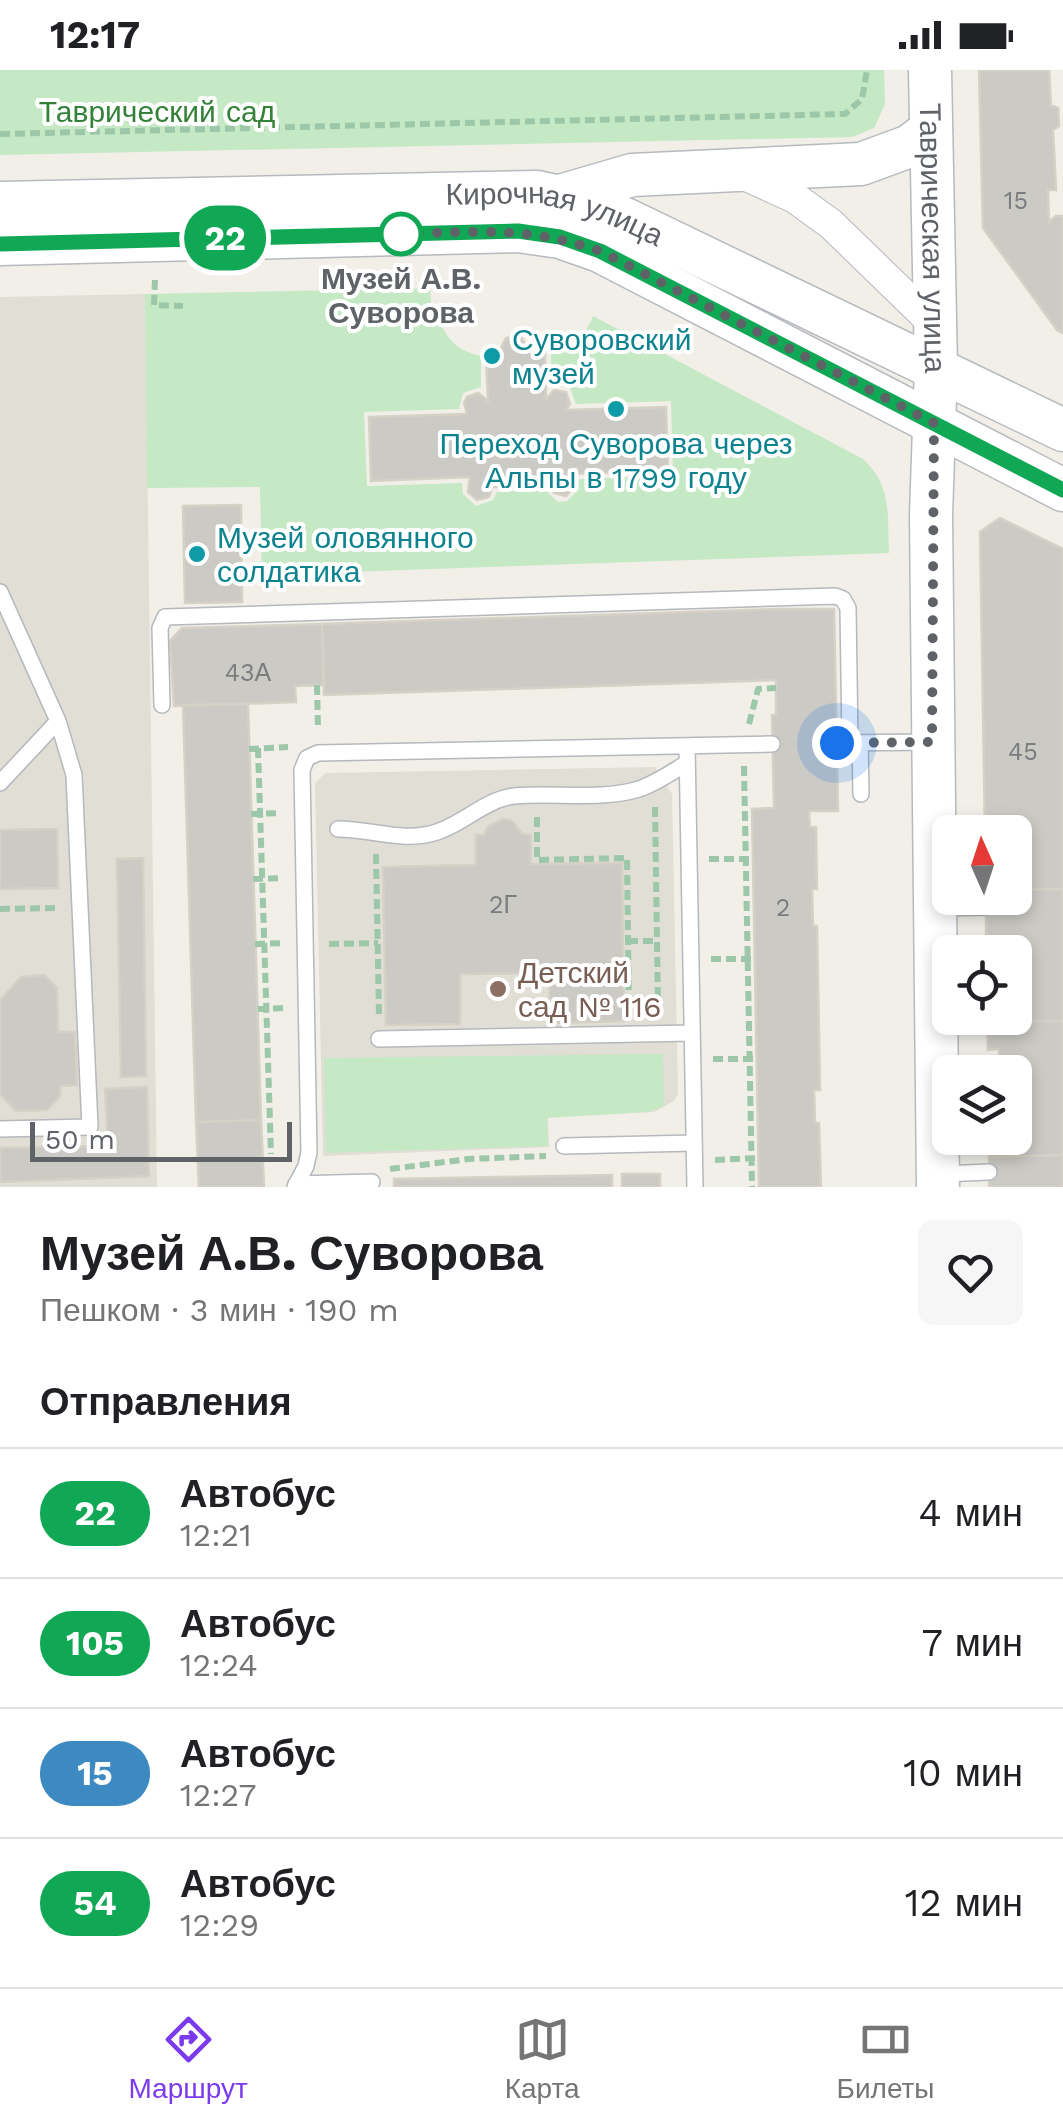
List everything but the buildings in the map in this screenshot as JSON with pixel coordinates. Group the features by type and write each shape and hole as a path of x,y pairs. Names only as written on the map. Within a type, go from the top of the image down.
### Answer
{"main road":[{"name":"Таврическая улица","path":"930,70 936,325 933,815"},
{"path":"560,196 632,175 861,164 910,146 931,130"},
{"name":"Кирочная улица","path":"0,203 537,192 560,196 627,220 1063,430"},
{"name":"Кирочная улица","path":"0,244 518,231 560,237 600,251 1063,490"},
{"name":"Таврическая улица","path":"934,915 942,1055"},
{"name":"Таврическая улица","path":"938,1180 939,1155"}],"street":[{"path":"735,171 795,198 830,224 936,325"}],"lane":[{"path":"0,592 58,721 74,775 90,1127 0,1129"},
{"path":"162,705 160,628 164,610 835,596 843,599 848,608 849,743 861,794"},
{"path":"0,783 58,721"},
{"path":"849,743 932,742"},
{"path":"372,1182 296,1186 309,1152 302,770 313,756 687,755 772,744"},
{"path":"338,829 364,829 390,837 418,836 442,830 486,804 512,796 612,794 639,788 655,781 687,755"},
{"path":"687,755 695,1187"},
{"path":"379,1038 692,1033"},
{"path":"564,1146 694,1152"},
{"path":"938,1180 989,1172"}],"path":[{"path":"0,134 845,114 862,99 867,70"},
{"path":"154,280 154,306 184,306"},
{"path":"271,1154 254,748 290,747 313,756 317,686"},
{"path":"752,1187 755,1159 749,858 743,745 758,689 776,688"},
{"path":"655,781 659,1034"},
{"path":"536,796 537,860 627,858 630,1034"},
{"path":"376,833 379,1038"},
{"path":"689,860 749,858"},
{"path":"0,909 80,908"},
{"path":"628,941 690,940"},
{"path":"305,944 378,943"},
{"path":"691,960 751,958"},
{"path":"693,1060 753,1059"},
{"path":"372,1182 392,1168 469,1159 549,1156 564,1146"},
{"path":"694,1152 755,1159"}],"shaded area":[{"path":"145,294 157,1187 0,1187 0,297"},
{"name":"Детский сад № 116","path":"655,767 672,794 678,1094 674,1101 654,1112 548,1117 549,1147 323,1156 315,783 325,773"}],"green space":[{"name":"Таврический сад","path":"0,70 884,70 885,104 874,128 852,137 0,155"},
{"path":"430,288 433,325 441,325 462,349 481,356 481,387 463,393 459,409 364,412 367,486 462,483 463,494 476,506 493,500 497,492 545,490 558,502 567,501 579,489 579,479 673,475 671,401 576,404 570,388 551,384 551,354 578,342 593,316 863,459 884,491 889,553 262,575 260,487 147,488 145,294"},
{"path":"663,1054 664,1106 648,1112 547,1118 548,1146 326,1153 324,1058"}],"bus line":[{"name":"22","path":"0,244 518,231 560,237 600,251 1063,490"}],"place":[{"name":"Музей А.В. Суворова","path":"401,234"},
{"name":"Суворовский музей","path":"492,356"},
{"name":"Переход Суворова через Альпы в 1799 году","path":"616,409"},
{"name":"Музей оловянного солдатика","path":"197,554"},
{"name":"Детский сад № 116","path":"498,989"}],"route":[{"path":"401,234 518,231 560,237 600,251 934,423 932,742 837,743"}]}
